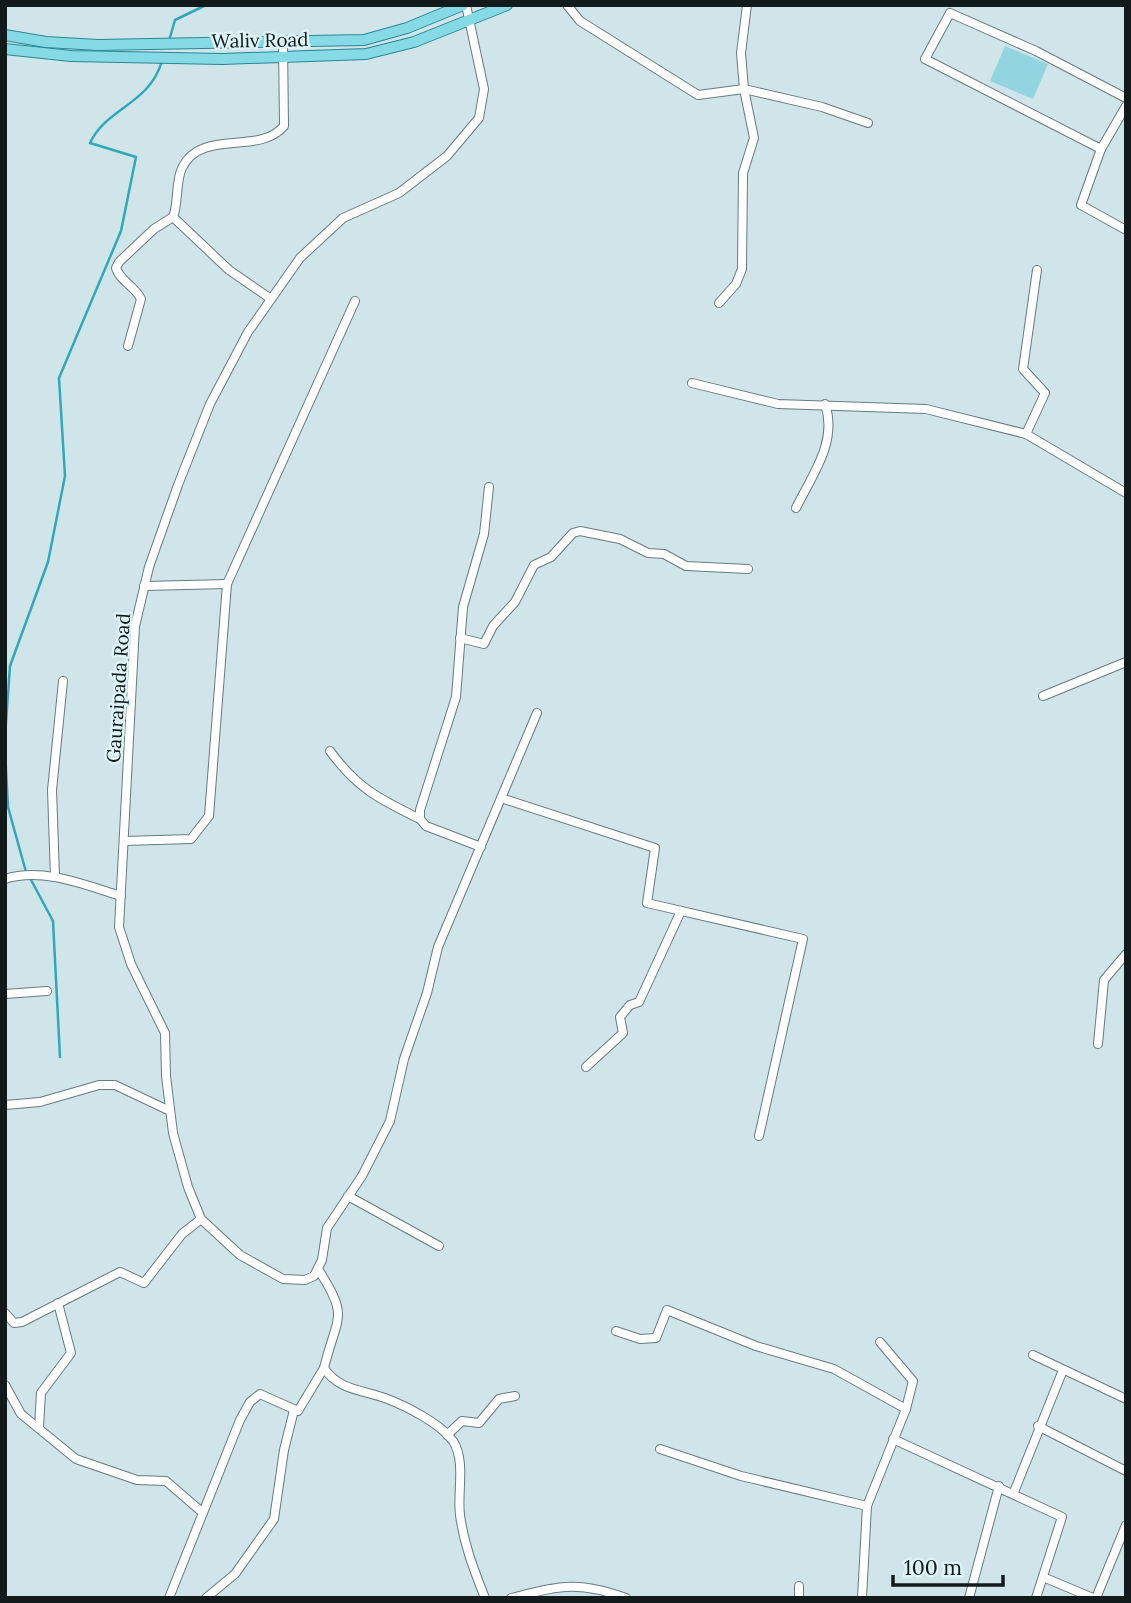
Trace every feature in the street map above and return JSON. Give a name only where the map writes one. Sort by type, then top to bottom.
[{"type":"main road","name":"Waliv Road","points":[[5,35],[47,42],[98,45],[283,43],[381,37],[464,5]]},
{"type":"main road","name":"Waliv Road","points":[[5,49],[71,56],[163,58],[284,57],[386,51],[507,5]]},
{"type":"street","name":"Gauraipada Road","points":[[318,1269],[314,1276],[305,1280],[283,1279],[240,1255],[201,1219],[188,1187],[170,1111],[165,1033],[127,952],[119,927],[135,626],[144,586],[170,509],[210,404],[247,332],[300,258],[344,218],[399,193],[447,156],[479,118],[484,89],[471,18],[464,5]]},
{"type":"street","points":[[567,5],[580,21],[688,90],[709,96],[744,89],[822,107],[868,123]]},
{"type":"street","points":[[719,303],[736,284],[742,269],[743,173],[754,138],[744,89],[741,52],[747,5]]},
{"type":"street","points":[[1101,149],[925,59],[950,13],[1037,51],[1126,98]]},
{"type":"street","points":[[128,346],[141,299],[138,291],[118,275],[116,268],[154,229],[173,217],[180,170],[190,155],[201,148],[274,136],[284,126],[283,43]]},
{"type":"street","points":[[1126,106],[1101,149],[1081,205],[1126,230]]},
{"type":"street","points":[[173,217],[229,270],[271,299]]},
{"type":"street","points":[[1026,434],[1045,393],[1023,369],[1037,270]]},
{"type":"street","points":[[124,841],[191,839],[209,816],[227,584],[355,300]]},
{"type":"street","points":[[692,383],[778,404],[926,409],[1026,434],[1126,493]]},
{"type":"street","points":[[796,508],[826,449],[830,429],[825,404]]},
{"type":"street","points":[[420,819],[420,810],[456,697],[463,607],[484,534],[489,487]]},
{"type":"street","points":[[460,638],[484,644],[493,626],[515,602],[534,565],[551,556],[573,533],[580,531],[620,539],[648,553],[664,554],[686,566],[748,569]]},
{"type":"street","points":[[144,586],[227,584]]},
{"type":"street","points":[[1043,696],[1126,662]]},
{"type":"street","points":[[55,877],[52,790],[62,681]]},
{"type":"street","points":[[169,1598],[240,1420],[250,1402],[260,1394],[298,1411],[324,1368],[339,1321],[338,1300],[318,1269],[327,1228],[390,1121],[404,1059],[427,993],[438,947],[537,713]]},
{"type":"street","points":[[330,751],[350,778],[381,800],[420,819],[426,826],[481,847]]},
{"type":"street","points":[[501,798],[655,848],[647,903],[803,939],[759,1136]]},
{"type":"street","points":[[9,878],[55,877],[121,896]]},
{"type":"street","points":[[586,1067],[623,1032],[620,1017],[630,1005],[639,1002],[681,911]]},
{"type":"street","points":[[1098,1044],[1104,980],[1126,954]]},
{"type":"street","points":[[5,994],[47,991]]},
{"type":"street","points":[[5,1105],[40,1102],[99,1085],[116,1085],[170,1111]]},
{"type":"street","points":[[348,1196],[439,1246]]},
{"type":"street","points":[[5,1314],[14,1323],[22,1322],[120,1272],[144,1283],[182,1234],[201,1219]]},
{"type":"street","points":[[39,1427],[41,1393],[71,1353],[58,1303]]},
{"type":"street","points":[[616,1331],[639,1339],[656,1338],[667,1310],[756,1346],[834,1369],[906,1409]]},
{"type":"street","points":[[862,1598],[867,1506],[906,1409],[913,1381],[880,1342]]},
{"type":"street","points":[[1033,1355],[1126,1399]]},
{"type":"street","points":[[324,1368],[337,1382],[385,1398],[447,1435],[457,1449],[460,1514],[470,1562],[485,1598]]},
{"type":"street","points":[[1014,1492],[1038,1426],[1063,1370]]},
{"type":"street","points":[[5,1385],[21,1414],[86,1464],[137,1480],[166,1480],[203,1513]]},
{"type":"street","points":[[447,1435],[462,1421],[479,1423],[499,1399],[515,1396]]},
{"type":"street","points":[[206,1598],[236,1574],[274,1519],[284,1450],[294,1410]]},
{"type":"street","points":[[1038,1426],[1121,1469]]},
{"type":"street","points":[[893,1439],[1014,1492],[1062,1517],[1036,1598]]},
{"type":"street","points":[[660,1450],[741,1476],[867,1506]]},
{"type":"street","points":[[969,1598],[999,1486]]},
{"type":"street","points":[[1043,1577],[1095,1598],[1126,1525]]},
{"type":"street","points":[[512,1598],[566,1584],[588,1586],[626,1598]]},
{"type":"street","points":[[799,1586],[799,1598]]},
{"type":"shaded area","points":[[1005,46],[1048,64],[1033,99],[990,81]]},
{"type":"waterway","points":[[169,41],[175,20],[206,5]]},
{"type":"waterway","points":[[5,737],[10,666],[48,562],[65,476],[59,378],[121,231],[136,157],[90,143],[107,121],[148,87],[162,61]]},
{"type":"waterway","points":[[5,751],[8,807],[26,872]]},
{"type":"waterway","points":[[30,878],[53,921],[60,1057]]}]
